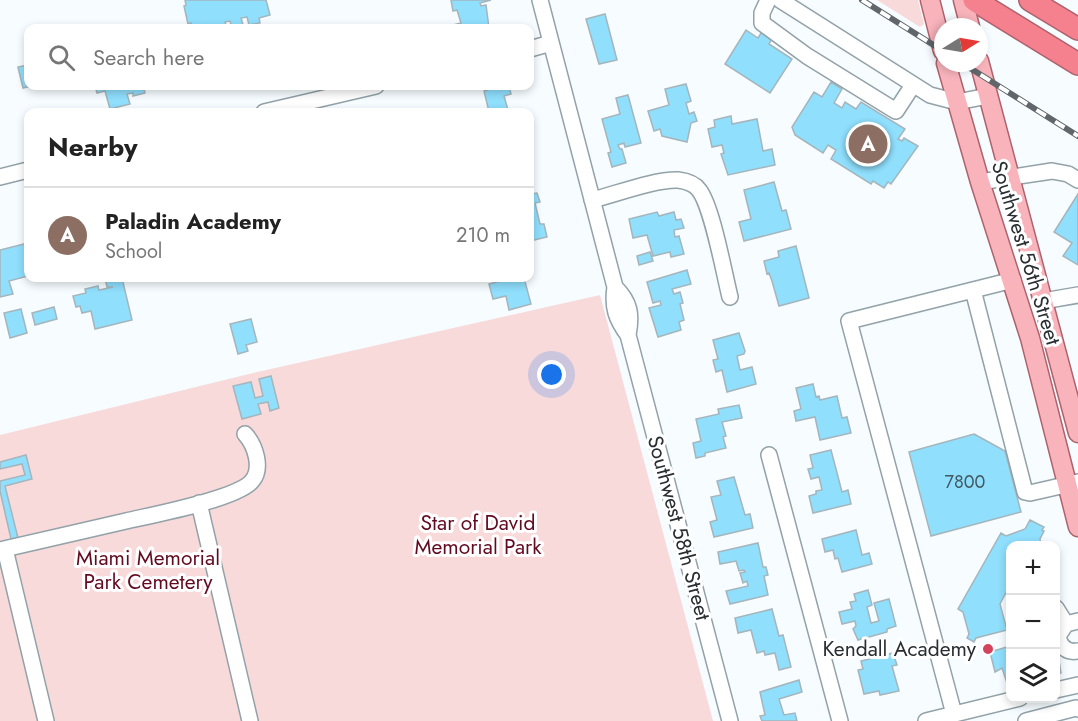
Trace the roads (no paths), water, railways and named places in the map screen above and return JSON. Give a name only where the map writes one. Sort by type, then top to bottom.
[{"type":"highway","points":[[974,0],[1078,64]]},
{"type":"highway","points":[[1030,0],[1078,29]]},
{"type":"main road","points":[[930,0],[935,18]]},
{"type":"main road","points":[[963,0],[968,18]]},
{"type":"main road","name":"Southwest 56th Street","points":[[949,72],[980,182],[1013,280],[1073,482],[1078,527]]},
{"type":"main road","name":"Southwest 56th Street","points":[[982,72],[1078,433]]},
{"type":"street","name":"Southwest 58th Street","points":[[540,0],[615,287],[625,298],[630,311],[628,335],[730,721]]},
{"type":"street","points":[[768,0],[762,13],[762,22],[807,56],[896,111],[913,85]]},
{"type":"street","points":[[780,0],[935,97],[957,102],[988,96]]},
{"type":"street","points":[[534,47],[551,43]]},
{"type":"street","points":[[281,108],[359,90]]},
{"type":"street","points":[[0,177],[24,171]]},
{"type":"street","points":[[980,182],[1052,171],[1068,174],[1078,180]]},
{"type":"street","points":[[592,200],[665,181],[677,180],[692,184],[701,192],[707,207],[730,297]]},
{"type":"street","points":[[954,714],[849,321],[1013,280]]},
{"type":"street","points":[[973,290],[1025,492],[1030,493],[1073,482]]},
{"type":"street","points":[[1043,301],[1078,295]]},
{"type":"street","points":[[46,721],[2,550],[226,495],[252,481],[258,469],[250,439],[245,434]]},
{"type":"street","points":[[769,455],[840,721]]},
{"type":"street","points":[[199,503],[250,721]]},
{"type":"street","points":[[1060,612],[1072,623],[1062,627],[1058,636],[1061,645],[1069,651],[1078,651]]},
{"type":"street","points":[[1060,689],[1078,685]]},
{"type":"street","points":[[926,721],[1006,702]]},
{"type":"street","points":[[1020,703],[1025,721],[1078,709]]},
{"type":"railway","points":[[862,0],[934,45]]},
{"type":"railway","points":[[976,72],[1078,136]]},
{"type":"place","name":"Paladin Academy","points":[[868,144]]},
{"type":"place","name":"Kendall Academy","points":[[988,649]]},
{"type":"park label","name":"Star of David Memorial Park","points":[[478,535]]},
{"type":"park label","name":"Miami Memorial Park Cemetery","points":[[148,570]]}]
